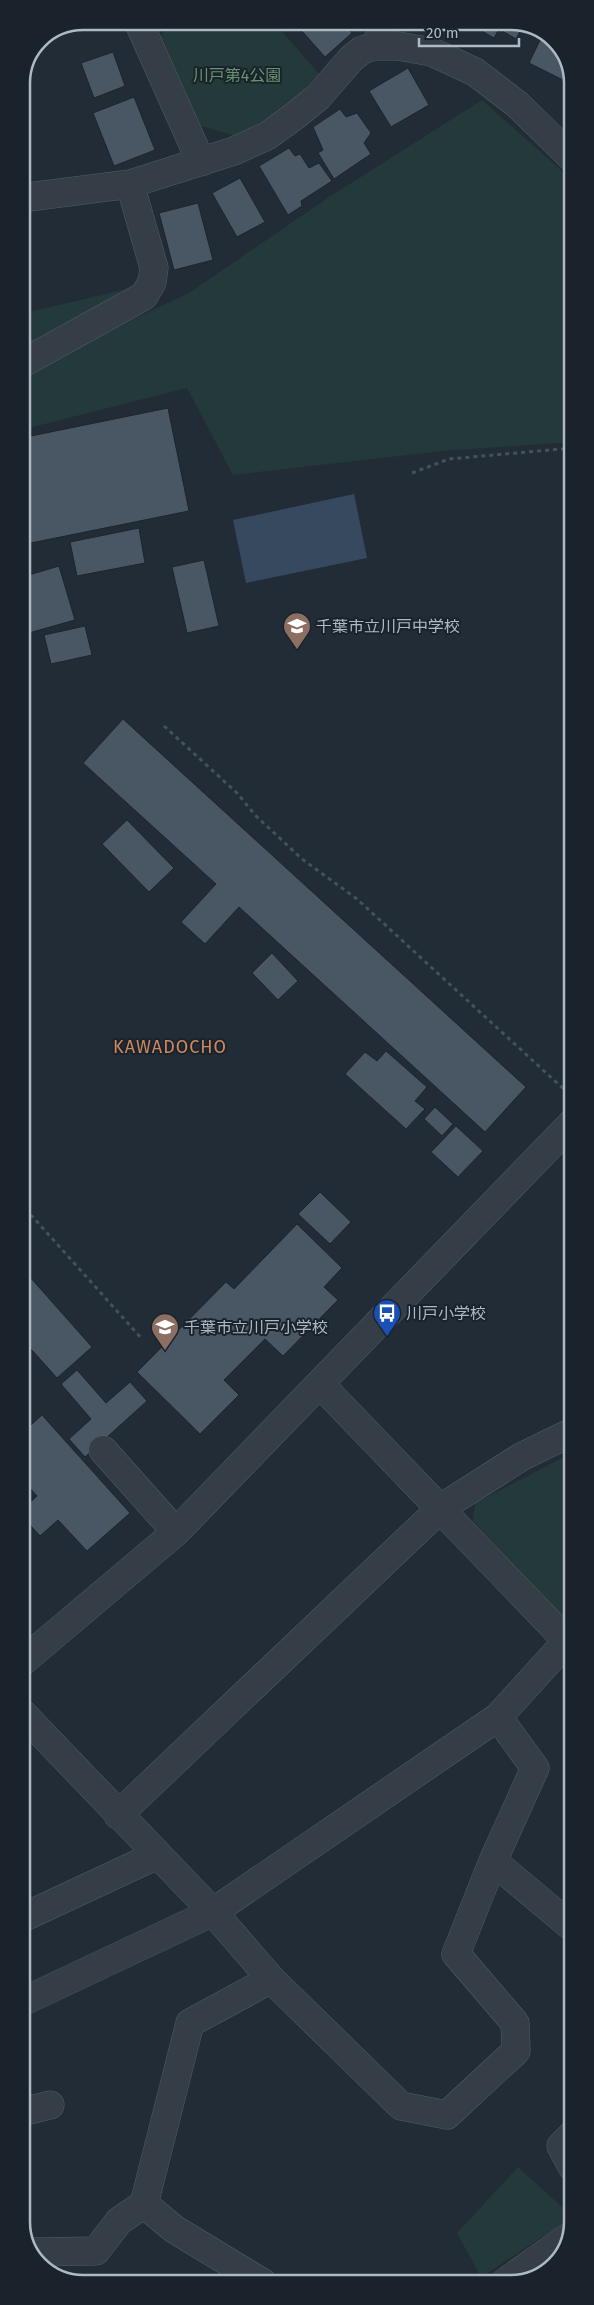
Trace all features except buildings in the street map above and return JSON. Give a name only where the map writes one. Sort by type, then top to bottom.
[{"type":"street","points":[[142,30],[201,162]]},
{"type":"street","points":[[375,46],[382,30]]},
{"type":"street","points":[[30,197],[130,184],[234,151],[267,136],[318,97],[351,59],[362,50],[375,46],[398,46],[432,52],[474,72],[518,105],[564,150]]},
{"type":"street","points":[[30,359],[144,296],[152,282],[154,268],[130,184]]},
{"type":"street","points":[[30,1655],[176,1532],[564,1131]]},
{"type":"street","points":[[320,1384],[564,1635]]},
{"type":"street","points":[[118,1815],[441,1508],[521,1457],[564,1436]]},
{"type":"street","points":[[103,1450],[176,1532]]},
{"type":"street","points":[[30,1998],[213,1912],[498,1717],[564,1645]]},
{"type":"street","points":[[30,1722],[213,1912],[271,1979],[401,2106],[447,2115],[516,2051],[515,2023],[456,1954],[492,1861],[535,1768],[498,1717]]},
{"type":"street","points":[[30,1914],[158,1855]]},
{"type":"street","points":[[492,1861],[564,1921]]},
{"type":"street","points":[[40,2252],[96,2251],[119,2221],[144,2204],[190,2023],[271,1979]]},
{"type":"street","points":[[30,2110],[50,2105]]},
{"type":"street","points":[[564,2142],[560,2146],[564,2153]]},
{"type":"street","points":[[144,2204],[174,2229],[250,2275]]},
{"type":"street","points":[[516,2275],[559,2244]]},
{"type":"path","points":[[412,473],[449,459],[564,449]]},
{"type":"path","points":[[164,726],[237,793],[256,815],[302,859],[357,899],[564,1089]]},
{"type":"path","points":[[30,1216],[142,1339]]},
{"type":"green space","name":"川戸第4公園","points":[[163,30],[281,30],[319,74],[295,99],[239,137],[201,126],[161,37]]},
{"type":"green space","points":[[482,100],[564,173],[564,443],[443,451],[233,475],[187,388],[30,428],[30,376],[91,339],[189,293],[326,199]]},
{"type":"green space","points":[[126,289],[30,347],[30,312]]},
{"type":"green space","points":[[564,1457],[564,1617],[473,1521],[475,1503]]},
{"type":"green space","points":[[518,2167],[564,2209],[564,2223],[484,2275],[480,2275],[457,2233]]},
{"type":"water","points":[[354,494],[367,558],[246,583],[233,520]]},
{"type":"place","name":"千葉市立川戸中学校","points":[[297,650]]},
{"type":"place","name":"川戸小学校","points":[[387,1337]]},
{"type":"place","name":"千葉市立川戸小学校","points":[[165,1351]]},
{"type":"district","name":"KAWADOCHO","points":[[170,1047]]}]
